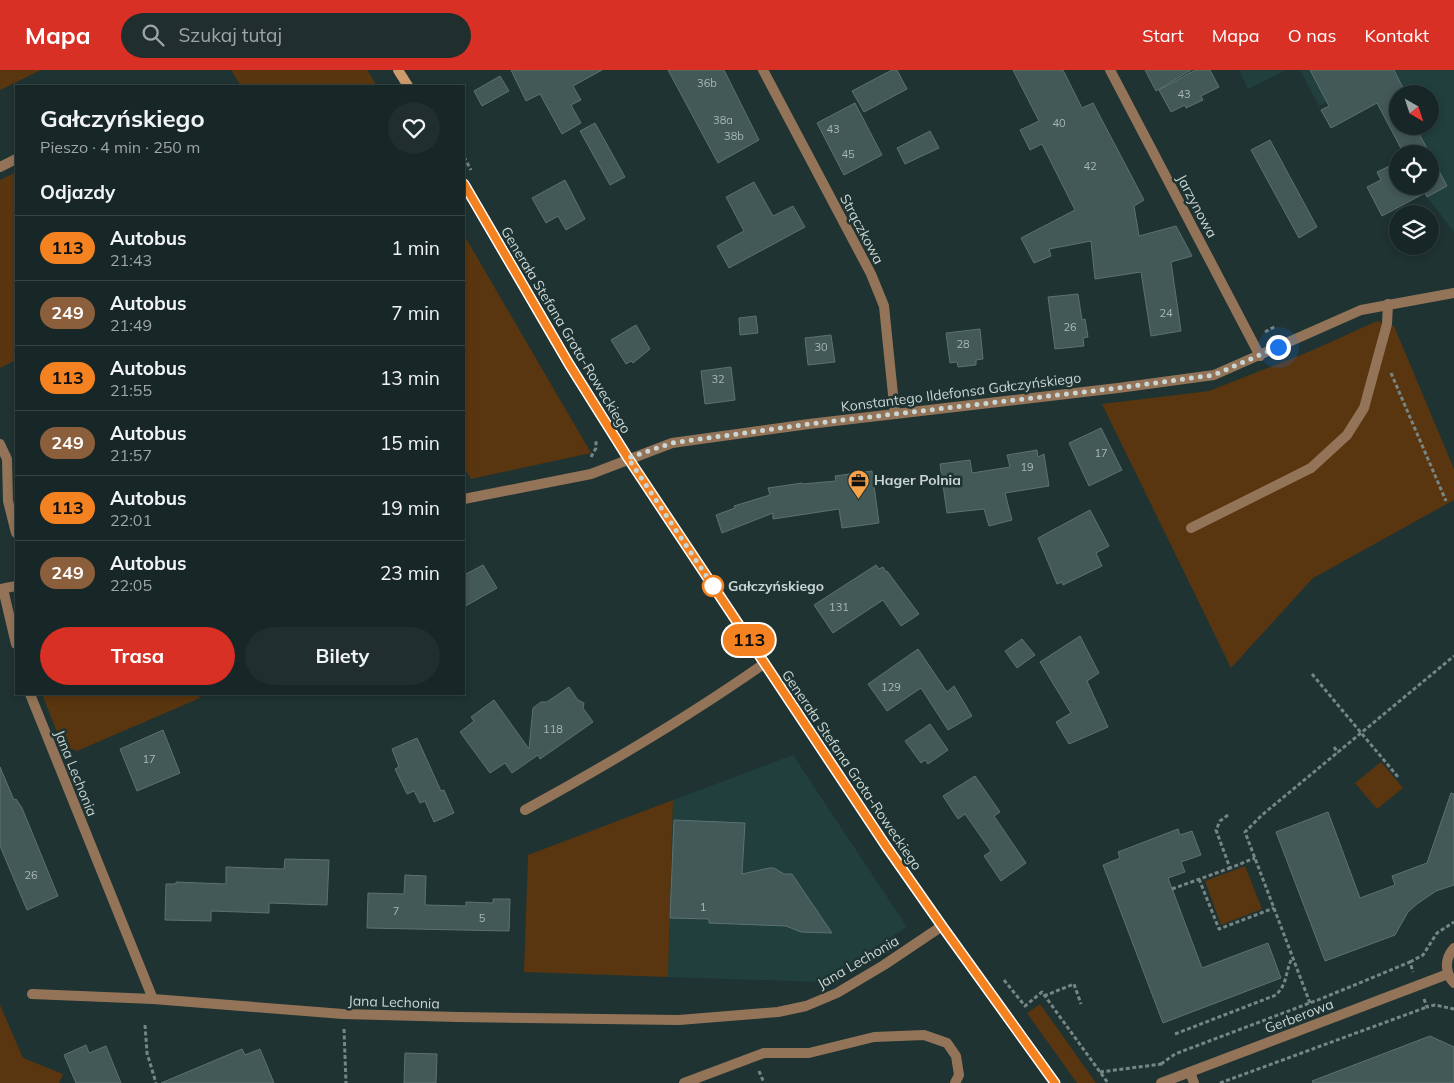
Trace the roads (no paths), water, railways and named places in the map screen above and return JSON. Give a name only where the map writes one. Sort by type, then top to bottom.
[{"type":"street","points":[[398,70],[407,85]]},
{"type":"street","name":"Strączkowa","points":[[763,70],[871,274],[884,306],[895,414]]},
{"type":"street","name":"Jarzynowa","points":[[1110,70],[1260,356]]},
{"type":"street","points":[[0,167],[15,160]]},
{"type":"street","name":"Generała Stefana Grota-Roweckiego","points":[[465,186],[569,364],[628,458],[886,846],[1055,1083]]},
{"type":"street","name":"Konstantego Ildefonsa Gałczyńskiego","points":[[465,500],[591,474],[628,458],[672,443],[809,424],[1214,375],[1361,310],[1454,293]]},
{"type":"street","points":[[1191,528],[1311,468],[1347,435],[1364,408],[1386,324],[1388,304]]},
{"type":"street","points":[[0,444],[7,459],[8,501],[15,529]]},
{"type":"street","points":[[15,586],[1,589],[15,640]]},
{"type":"street","points":[[525,810],[584,778],[672,724],[765,663]]},
{"type":"street","name":"Jana Lechonia","points":[[30,695],[153,999],[343,1014],[458,1018],[679,1020],[778,1012],[806,1006],[837,994],[942,926]]},
{"type":"street","points":[[1454,948],[1447,961],[1448,974],[1454,983]]},
{"type":"street","name":"Gerberowa","points":[[1161,1083],[1448,974]]},
{"type":"street","points":[[32,994],[153,999]]},
{"type":"street","points":[[684,1083],[764,1053],[809,1053],[874,1037],[924,1035],[947,1043],[956,1056],[959,1075],[955,1083]]},
{"type":"street","points":[[1190,1072],[1194,1083]]},
{"type":"place","name":"Hager Polnia","points":[[858,499]]},
{"type":"place","name":"Gałczyńskiego","points":[[713,586]]}]
